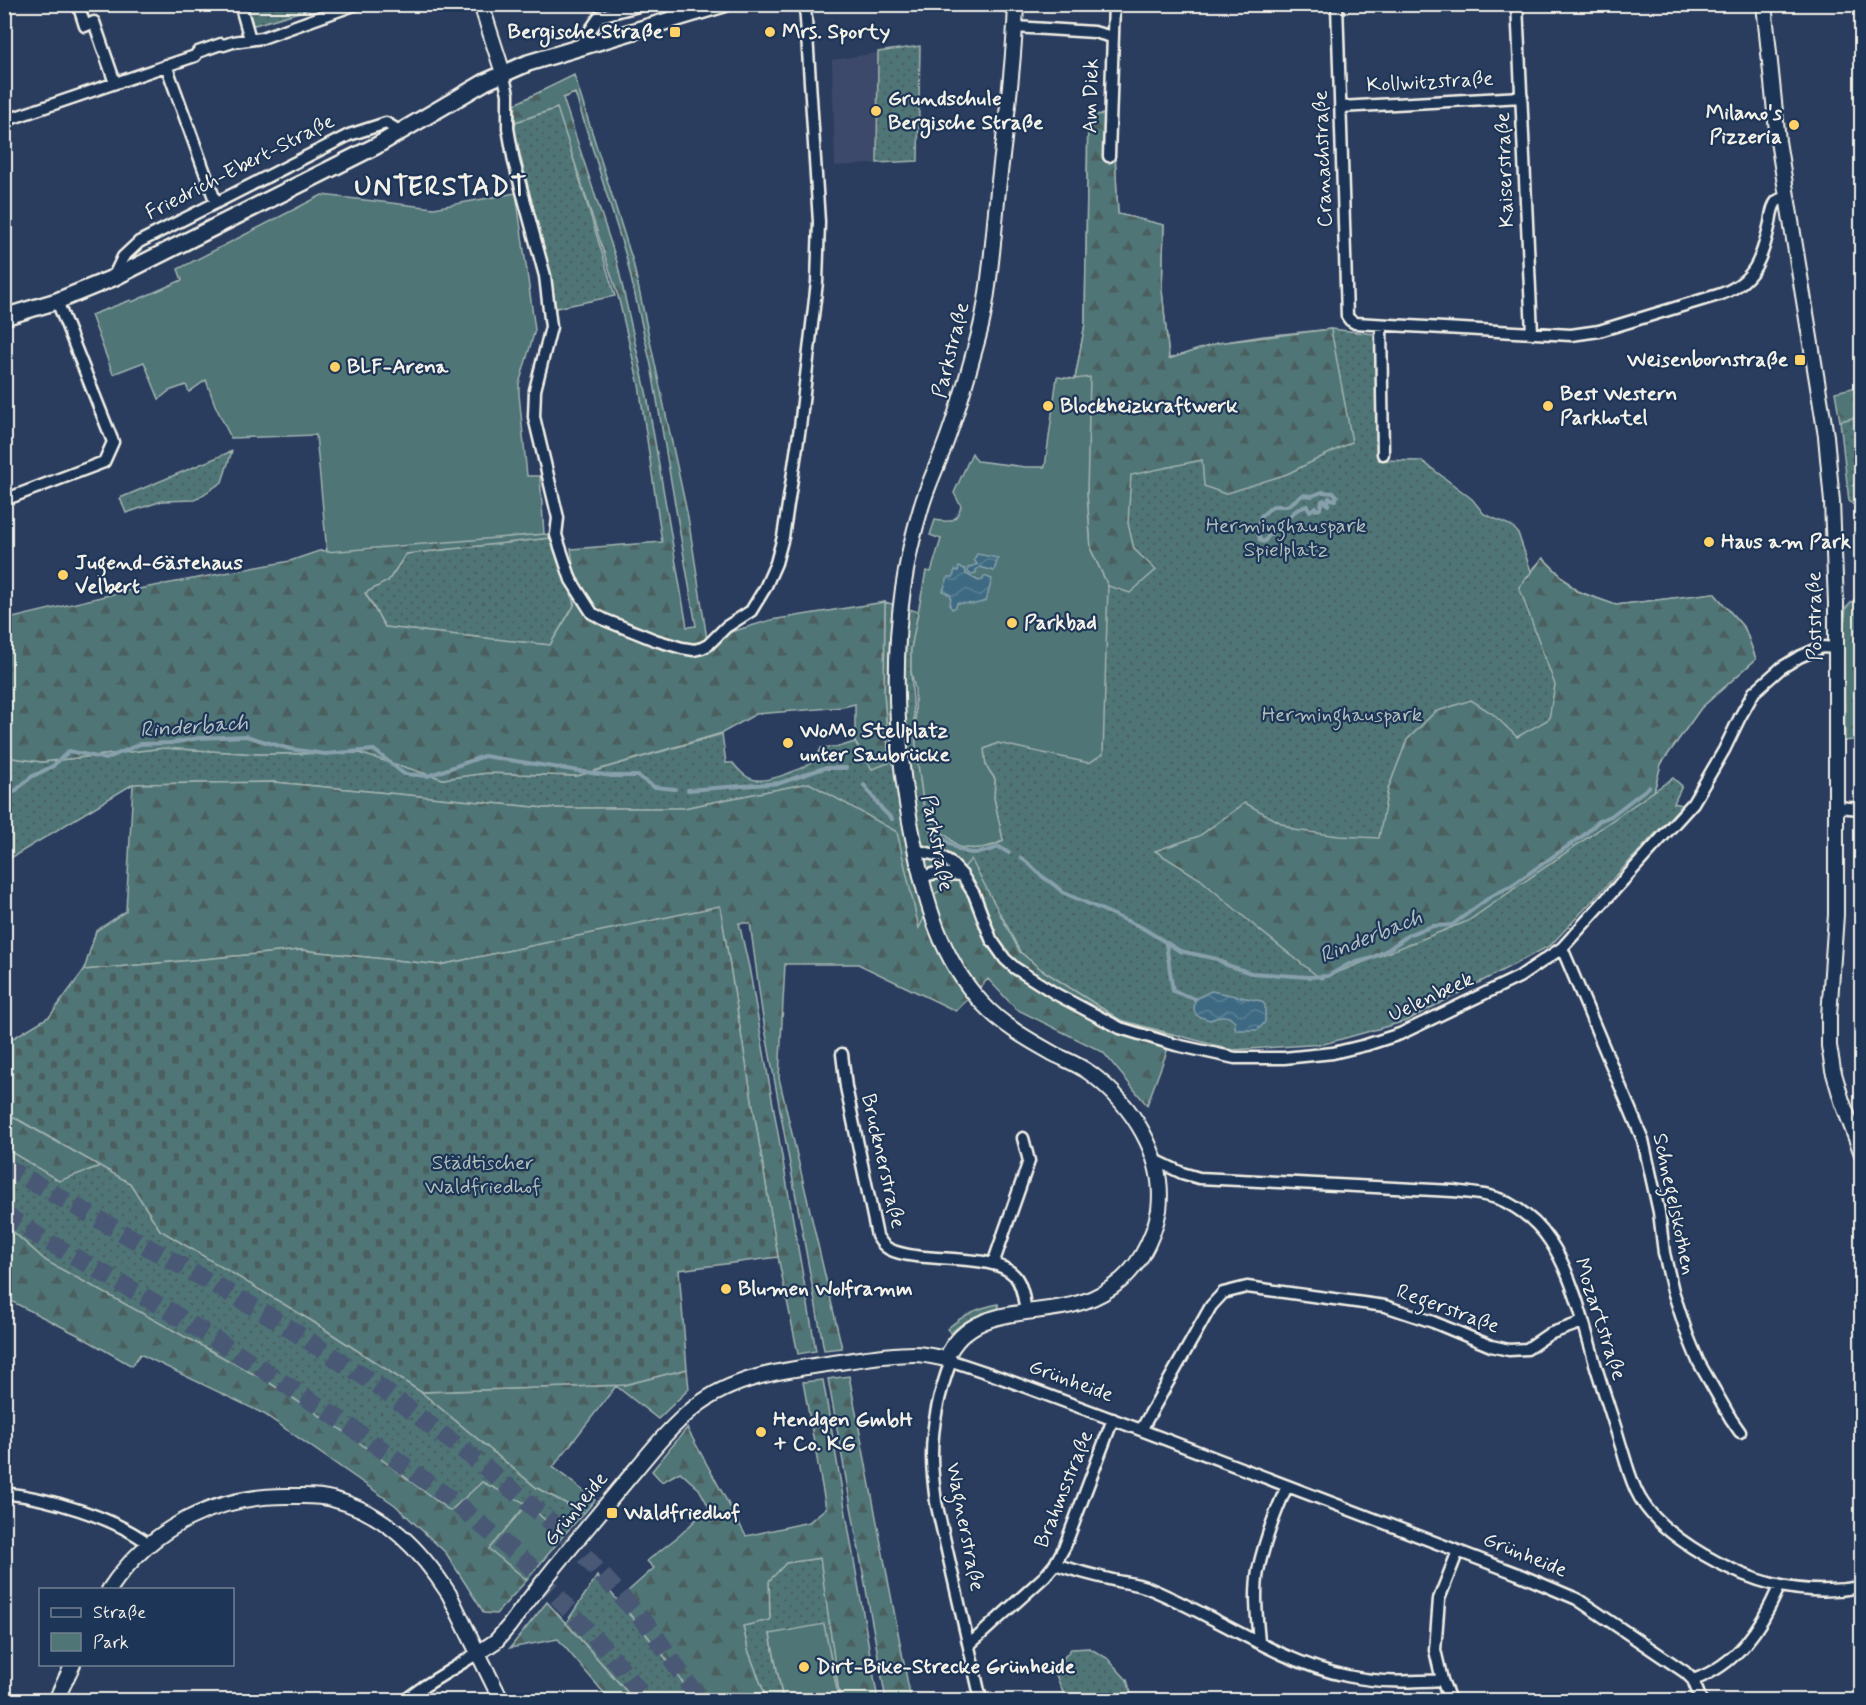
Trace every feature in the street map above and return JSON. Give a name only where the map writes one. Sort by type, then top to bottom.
[{"type":"main road","name":"Friedrich-Ebert-Straße","points":[[4,317],[57,301],[114,278],[376,146],[503,73],[528,63],[724,4]]},
{"type":"street","points":[[78,4],[85,26],[94,22],[116,83]]},
{"type":"street","points":[[240,4],[250,39]]},
{"type":"street","points":[[4,121],[195,56],[198,52],[221,44],[262,38],[357,4]]},
{"type":"street","points":[[481,4],[508,94],[507,128],[545,276],[551,327],[535,390],[534,417],[558,518],[556,535],[571,580],[592,613],[626,629],[694,650],[708,645],[726,627],[750,611],[765,588],[776,563],[783,537],[817,282],[819,222],[805,4]]},
{"type":"street","points":[[578,48],[600,16],[646,4]]},
{"type":"street","name":"Am Diek","points":[[1109,156],[1114,4]]},
{"type":"street","name":"Cranachstraße","points":[[1337,4],[1348,312],[1350,320],[1355,323],[1381,325]]},
{"type":"street","name":"Kaiserstraße","points":[[1517,4],[1532,333]]},
{"type":"street","name":"Poststraße","points":[[1764,4],[1778,141],[1826,436],[1834,525],[1836,915],[1829,1046],[1842,1101],[1862,1154]]},
{"type":"street","name":"Parkstraße","points":[[949,1360],[952,1346],[971,1328],[997,1316],[1071,1305],[1093,1299],[1111,1289],[1128,1275],[1138,1262],[1155,1228],[1160,1194],[1155,1160],[1145,1137],[1132,1115],[1111,1091],[1088,1071],[1046,1050],[1006,1025],[982,1004],[956,971],[927,903],[902,774],[897,709],[902,590],[921,506],[954,421],[983,319],[1015,27],[1012,7]]},
{"type":"street","name":"Am Diek","points":[[1015,27],[1094,32],[1112,38]]},
{"type":"street","points":[[166,65],[216,203]]},
{"type":"street","name":"Kollwitzstraße","points":[[1340,106],[1522,97]]},
{"type":"street","name":"Friedrich-Ebert-Straße","points":[[114,278],[123,257],[140,242],[349,135],[386,123],[401,132]]},
{"type":"street","points":[[1383,454],[1381,325],[1570,335],[1599,331],[1728,292],[1749,277],[1757,266],[1773,209],[1776,202],[1786,196]]},
{"type":"street","points":[[4,500],[104,462],[113,442],[57,301]]},
{"type":"street","name":"Uelenbeek","points":[[915,850],[950,861],[962,876],[980,907],[991,939],[1005,959],[1015,968],[1056,994],[1120,1028],[1176,1045],[1235,1058],[1284,1058],[1333,1053],[1400,1034],[1519,977],[1562,948],[1693,803],[1754,692],[1781,668],[1798,657],[1822,647],[1836,648]]},
{"type":"street","points":[[1836,807],[1862,809]]},
{"type":"street","points":[[921,877],[936,873],[962,876]]},
{"type":"street","name":"Schnegelskothen","points":[[1562,948],[1643,1140],[1659,1212],[1664,1252],[1673,1291],[1687,1334],[1698,1361],[1740,1432]]},
{"type":"street","name":"Brucknerstraße","points":[[842,1054],[846,1087],[877,1236],[883,1245],[897,1252],[922,1257],[993,1264],[1008,1270],[1021,1287],[1026,1312]]},
{"type":"street","points":[[993,1264],[1029,1161],[1023,1138]]},
{"type":"street","name":"Mozartstraße","points":[[1155,1160],[1182,1173],[1199,1178],[1453,1191],[1493,1197],[1506,1202],[1530,1218],[1550,1241],[1558,1256],[1583,1322],[1629,1473],[1640,1498],[1656,1518],[1676,1536],[1717,1562],[1746,1576],[1779,1587],[1819,1590],[1862,1587]]},
{"type":"street","name":"Regerstraße","points":[[1141,1430],[1211,1306],[1223,1293],[1247,1287],[1385,1306],[1433,1322],[1491,1346],[1509,1350],[1527,1349],[1549,1334],[1583,1322]]},
{"type":"street","name":"Grünheide","points":[[478,1653],[496,1641],[664,1436],[695,1407],[736,1384],[765,1374],[880,1355],[916,1354],[949,1360],[1113,1419],[1577,1599],[1669,1659],[1693,1680],[1701,1701]]},
{"type":"street","name":"Wagnerstraße","points":[[949,1360],[933,1438],[932,1470],[936,1502],[981,1701]]},
{"type":"street","name":"Brahmsstraße","points":[[969,1645],[1055,1564],[1071,1530],[1113,1419]]},
{"type":"street","points":[[1259,1642],[1256,1600],[1258,1573],[1267,1537],[1287,1486]]},
{"type":"street","points":[[4,1493],[59,1503],[130,1531],[149,1544]]},
{"type":"street","points":[[111,1588],[125,1568],[149,1544],[184,1520],[205,1511],[247,1498],[269,1496],[331,1498],[347,1503],[390,1526],[415,1547],[449,1594],[501,1701]]},
{"type":"street","points":[[1450,1701],[1442,1680],[1436,1650],[1439,1599],[1458,1551]]},
{"type":"street","points":[[1055,1564],[1146,1587],[1287,1656],[1345,1676],[1408,1682],[1442,1680]]},
{"type":"street","points":[[1693,1680],[1709,1675],[1732,1658],[1752,1638],[1767,1614],[1779,1587]]},
{"type":"street","points":[[405,1701],[423,1687],[478,1653]]},
{"type":"street","points":[[56,1701],[73,1666]]},
{"type":"shaded area","name":"Grundschule Bergische Straße","points":[[920,46],[918,161],[835,166],[832,60]]},
{"type":"green space","points":[[327,4],[251,26],[243,5]]},
{"type":"green space","points":[[920,46],[918,161],[877,163],[878,52]]},
{"type":"green space","points":[[574,75],[633,262],[688,517],[707,639],[771,620],[885,602],[884,693],[889,763],[872,769],[855,742],[855,704],[756,714],[722,733],[577,776],[487,773],[443,779],[359,753],[260,754],[164,748],[42,762],[5,757],[4,620],[122,592],[290,561],[319,551],[544,534],[559,537],[406,554],[388,581],[365,593],[385,627],[550,645],[574,606],[576,587],[571,549],[662,542],[639,385],[618,296],[557,108],[515,122],[515,104]],"holes":[[[575,93],[626,256],[651,365],[696,626],[687,627],[647,396],[617,262],[563,98]]]},
{"type":"green space","points":[[558,108],[615,296],[556,308],[514,130],[516,122]]},
{"type":"green space","name":"Herminghauspark","points":[[1113,114],[1118,214],[1164,225],[1162,290],[1169,359],[1218,343],[1264,336],[1331,329],[1375,334],[1379,460],[1422,461],[1472,499],[1484,514],[1512,526],[1518,533],[1531,571],[1543,558],[1577,591],[1616,605],[1714,593],[1745,629],[1756,659],[1701,708],[1661,764],[1654,791],[1673,778],[1682,786],[1674,803],[1682,805],[1551,945],[1406,1021],[1324,1044],[1233,1050],[1120,1020],[1042,970],[1020,952],[1001,914],[948,887],[936,893],[919,929],[809,783],[684,808],[544,808],[274,782],[133,784],[9,859],[5,866],[5,757],[42,762],[164,748],[260,754],[360,753],[443,779],[487,773],[577,776],[722,734],[726,763],[733,763],[743,774],[753,779],[769,779],[786,774],[814,760],[821,748],[855,742],[872,768],[889,762],[884,693],[885,602],[919,612],[911,649],[911,671],[916,749],[927,818],[959,847],[982,848],[1003,841],[994,798],[995,779],[986,766],[984,749],[998,743],[1027,748],[1091,550],[1075,379],[1085,324],[1088,115]]},
{"type":"green space","points":[[1113,114],[1118,214],[1164,225],[1162,290],[1169,359],[1218,343],[1331,329],[1352,442],[1287,474],[1225,494],[1204,486],[1202,460],[1131,475],[1128,523],[1134,549],[1156,570],[1130,593],[1108,586],[1091,550],[1075,379],[1085,324],[1088,115]]},
{"type":"green space","name":"BLF-Arena","points":[[516,193],[535,330],[519,384],[519,394],[527,476],[540,476],[544,534],[327,552],[316,435],[231,438],[206,380],[189,392],[186,385],[169,391],[159,399],[144,362],[113,374],[91,315],[131,300],[132,302],[182,280],[178,269],[322,195],[434,208]]},
{"type":"green space","name":"Parkbad","points":[[1057,377],[1075,379],[1090,377],[1087,494],[1091,550],[1108,586],[1103,754],[1089,763],[998,743],[984,749],[986,766],[995,779],[994,798],[1003,840],[982,848],[959,847],[927,818],[916,749],[915,690],[911,671],[911,649],[926,571],[931,572],[941,539],[930,535],[935,520],[949,521],[957,515],[961,506],[954,493],[972,453],[977,461],[1045,467]]},
{"type":"green space","points":[[1861,386],[1861,416],[1840,421],[1835,392]]},
{"type":"green space","points":[[1861,416],[1862,594],[1859,594],[1857,508],[1849,501],[1840,421]]},
{"type":"green space","points":[[232,451],[222,482],[195,500],[162,501],[126,513],[120,498]]},
{"type":"green space","points":[[559,537],[574,606],[550,645],[385,627],[365,592],[388,581],[406,554]]},
{"type":"green space","points":[[1543,558],[1576,591],[1616,605],[1714,593],[1745,629],[1756,659],[1701,708],[1661,764],[1654,791],[1468,921],[1321,979],[1200,879],[1155,851],[1199,836],[1245,803],[1294,830],[1379,838],[1388,789],[1407,740],[1435,712],[1471,700],[1493,714],[1517,737],[1549,719],[1555,685],[1519,587]]},
{"type":"green space","points":[[1861,594],[1861,617],[1854,698],[1861,697],[1861,739],[1845,741],[1844,628],[1846,608]]},
{"type":"green space","points":[[274,782],[544,808],[684,808],[809,783],[897,832],[919,928],[936,893],[948,887],[971,859],[1020,952],[1042,970],[1120,1020],[1173,1035],[1147,1105],[1103,1052],[1016,1009],[988,979],[956,1011],[858,964],[785,964],[779,1078],[842,1348],[824,1350],[762,1012],[750,923],[739,923],[749,967],[816,1351],[798,1354],[778,1257],[720,907],[440,965],[301,950],[84,970],[96,931],[126,911],[133,784]]},
{"type":"green space","name":"Städtischer Waldfriedhof","points":[[720,906],[778,1257],[679,1270],[687,1369],[624,1385],[421,1392],[312,1321],[160,1230],[130,1183],[5,1112],[5,1043],[50,1016],[84,970],[301,950],[440,965]]},
{"type":"green space","points":[[4,1112],[100,1166],[59,1181],[5,1148]]},
{"type":"green space","points":[[4,1148],[59,1180],[100,1166],[130,1183],[160,1230],[312,1321],[421,1392],[537,1488],[584,1513],[563,1536],[527,1504],[450,1511],[345,1432],[268,1382],[46,1261],[5,1224]]},
{"type":"green space","points":[[4,1224],[46,1261],[268,1382],[345,1432],[450,1511],[482,1482],[527,1504],[490,1549],[527,1580],[496,1614],[484,1613],[446,1553],[395,1505],[264,1414],[140,1354],[132,1366],[80,1336],[5,1298]]},
{"type":"green space","points":[[998,1304],[999,1309],[973,1318],[951,1333],[947,1329],[971,1313]]},
{"type":"green space","points":[[687,1369],[689,1389],[658,1419],[616,1386],[553,1467],[595,1500],[584,1513],[537,1488],[421,1392],[624,1385]]},
{"type":"green space","points":[[849,1376],[911,1700],[886,1700],[828,1379]]},
{"type":"green space","points":[[823,1380],[878,1700],[840,1700],[820,1558],[786,1563],[769,1581],[770,1620],[743,1626],[748,1650],[767,1700],[695,1700],[665,1657],[618,1600],[654,1568],[647,1561],[680,1535],[709,1507],[699,1489],[680,1472],[662,1482],[652,1471],[687,1428],[746,1536],[809,1522],[826,1508],[803,1382]]},
{"type":"green space","points":[[527,1504],[563,1536],[527,1580],[489,1549]]},
{"type":"green space","points":[[821,1558],[840,1700],[770,1634],[783,1700],[767,1700],[748,1650],[743,1626],[770,1620],[769,1580],[785,1563]]},
{"type":"green space","points":[[597,1576],[665,1657],[695,1700],[634,1700],[566,1623]]},
{"type":"green space","points":[[547,1602],[634,1700],[610,1700],[558,1639],[510,1648]]},
{"type":"green space","name":"Dirt-Bike-Strecke Grünheide","points":[[824,1624],[839,1700],[783,1700],[770,1634]]},
{"type":"green space","points":[[1089,1648],[1107,1658],[1127,1680],[1133,1700],[1066,1700],[1054,1670],[1071,1649]]},
{"type":"water","points":[[977,554],[998,558],[994,571],[980,567],[976,573],[968,572],[968,568],[977,564],[974,560]]},
{"type":"water","points":[[959,567],[965,569],[966,574],[979,581],[983,580],[984,576],[992,579],[986,601],[975,604],[957,603],[952,609],[951,596],[943,591],[948,577],[953,577],[955,570],[958,571]]},
{"type":"water","points":[[1211,991],[1261,1001],[1265,1005],[1265,1022],[1258,1030],[1235,1030],[1235,1021],[1226,1016],[1210,1020],[1197,1016],[1194,1010],[1195,999]]},
{"type":"waterway","points":[[1263,542],[1257,530],[1261,516],[1273,506],[1287,506],[1303,495],[1312,496],[1322,492],[1334,493],[1337,496],[1335,500],[1329,498],[1328,505],[1324,500],[1322,501],[1320,509],[1316,510],[1315,507],[1310,511],[1307,506],[1296,511],[1265,541]]},
{"type":"waterway","name":"Rinderbach","points":[[4,801],[31,777],[53,766],[69,751],[106,759],[140,744],[246,736],[290,749],[325,754],[374,750],[404,774],[428,776],[484,756],[611,776],[638,776],[654,787],[675,789]]},
{"type":"waterway","name":"Rinderbach","points":[[688,790],[780,783],[824,768],[846,768]]},
{"type":"waterway","name":"Rinderbach","points":[[864,785],[892,819]]},
{"type":"waterway","name":"Rinderbach","points":[[1021,858],[1062,892],[1141,927],[1180,951],[1217,959],[1251,973],[1328,976],[1349,964],[1369,959],[1389,949],[1410,934],[1433,926],[1452,925],[1584,835],[1599,821],[1611,816],[1649,787]]},
{"type":"waterway","name":"Rinderbach","points":[[930,828],[952,845],[969,853],[985,852],[999,847],[1009,853]]},
{"type":"waterway","points":[[1166,944],[1173,991],[1195,999]]},
{"type":"tunnel","points":[[4,1166],[270,1316],[377,1385],[480,1463],[562,1531],[650,1628],[699,1700]]},
{"type":"tunnel","points":[[4,1214],[245,1358],[348,1425],[452,1500],[528,1564],[619,1665],[646,1700]]},
{"type":"place","name":"Bergische Straße","points":[[675,32]]},
{"type":"place","name":"Mrs. Sporty","points":[[770,32]]},
{"type":"place","name":"Grundschule Bergische Straße","points":[[876,111]]},
{"type":"place","name":"Milano's Pizzeria","points":[[1794,125]]},
{"type":"place","name":"Weisenbornstraße","points":[[1800,360]]},
{"type":"place","name":"BLF-Arena","points":[[335,367]]},
{"type":"place","name":"Blockheizkraftwerk","points":[[1048,406]]},
{"type":"place","name":"Best Western Parkhotel","points":[[1548,406]]},
{"type":"place","name":"Haus am Park","points":[[1709,542]]},
{"type":"place","name":"Jugend-Gästehaus Velbert","points":[[63,575]]},
{"type":"place","name":"Parkbad","points":[[1012,623]]},
{"type":"place","name":"WoMo Stellplatz unter Saubrücke","points":[[788,743]]},
{"type":"place","name":"Blumen Wolframm","points":[[726,1289]]},
{"type":"place","name":"Hendgen GmbH + Co. KG","points":[[761,1432]]},
{"type":"place","name":"Waldfriedhof","points":[[612,1513]]},
{"type":"place","name":"Dirt-Bike-Strecke Grünheide","points":[[804,1667]]},
{"type":"district","name":"UNTERSTADT","points":[[441,187]]},
{"type":"park label","name":"Herminghauspark Spielplatz","points":[[1286,538]]}]
